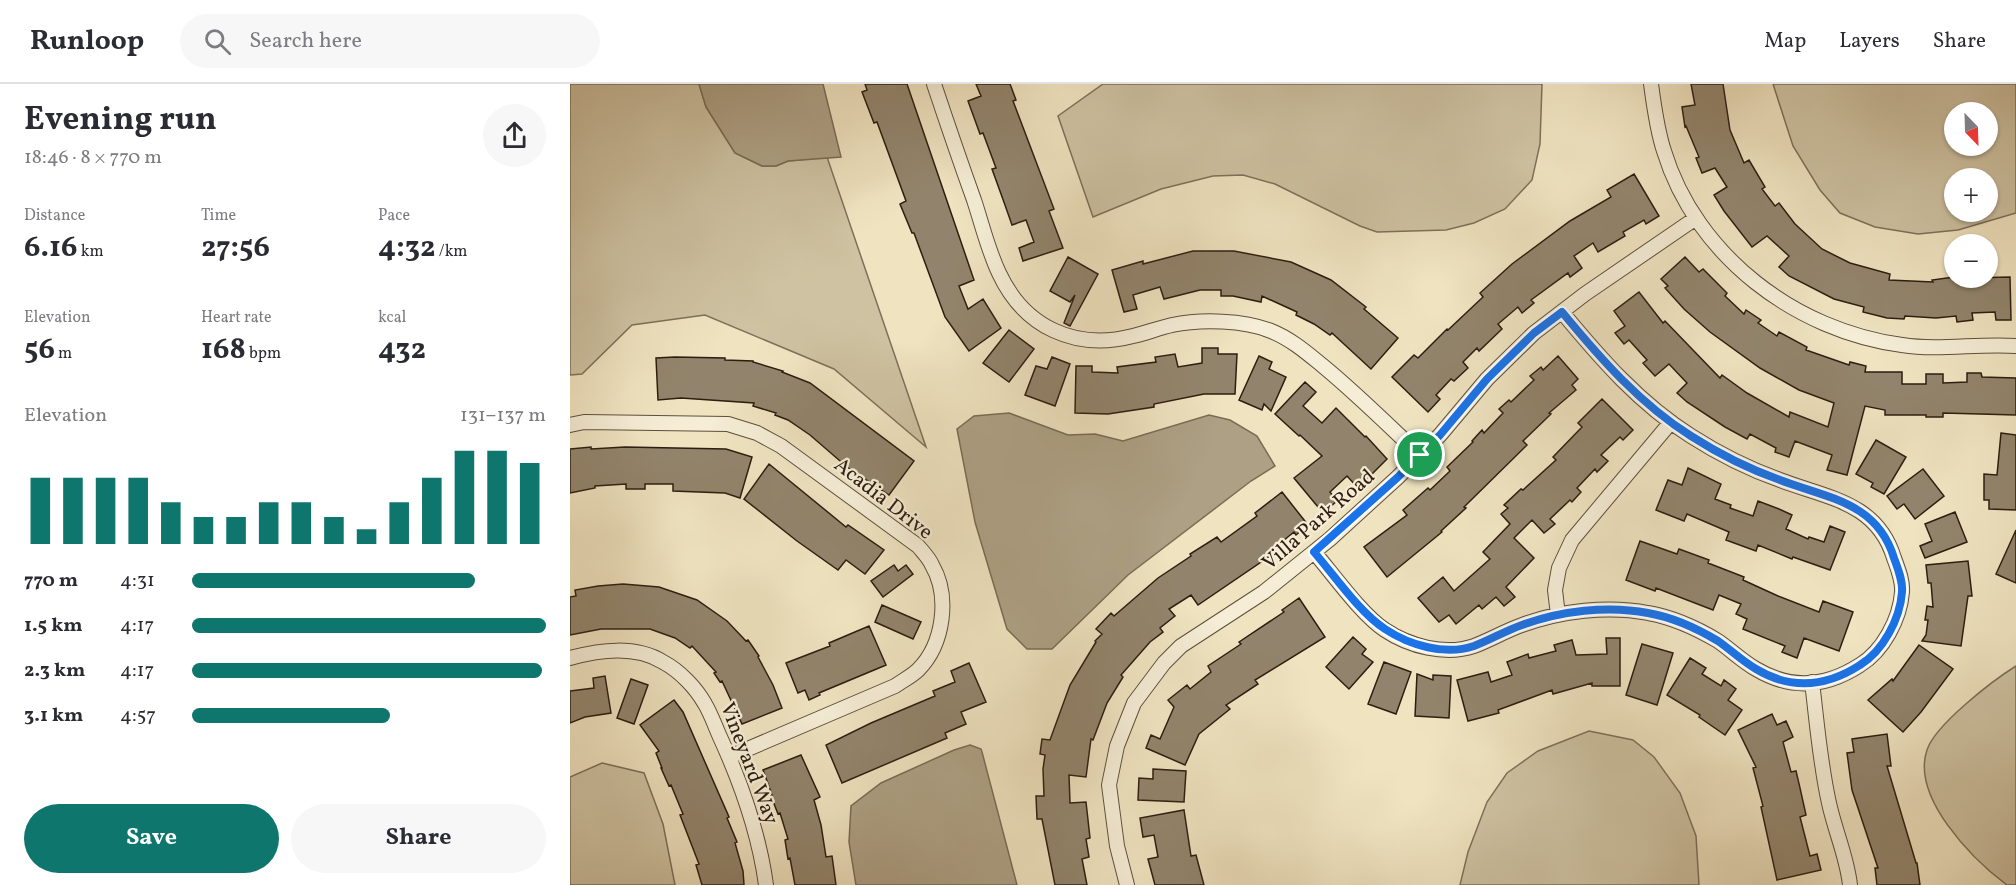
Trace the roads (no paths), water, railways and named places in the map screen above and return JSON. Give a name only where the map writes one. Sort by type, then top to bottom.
[{"type":"street","points":[[934,84],[999,273],[1019,304],[1038,322],[1058,333],[1106,342],[1172,325],[1201,321],[1230,322],[1270,330],[1301,348],[1336,377],[1420,455]]},
{"type":"street","points":[[1650,84],[1664,151],[1696,218],[1726,255],[1770,294],[1800,312],[1867,339],[1904,346],[1940,348],[1987,344],[2016,346]]},
{"type":"street","name":"Villa Park Road","points":[[1127,885],[1117,846],[1109,785],[1117,746],[1134,703],[1164,663],[1181,646],[1264,592],[1382,493],[1440,435],[1487,379],[1534,333],[1696,218]]},
{"type":"street","points":[[1314,552],[1367,614],[1384,629],[1426,647],[1449,650],[1471,647],[1522,625],[1558,615],[1583,611],[1619,610],[1649,613],[1684,625],[1718,641],[1756,669],[1780,680],[1799,683],[1829,681],[1871,659],[1886,640],[1898,612],[1902,591],[1892,549],[1883,532],[1867,516],[1850,504],[1778,480],[1732,460],[1690,436],[1652,408],[1606,364],[1562,312]]},
{"type":"street","name":"Acadia Drive","points":[[570,424],[584,422],[728,424],[757,433],[781,446],[918,546],[933,565],[941,588],[943,615],[937,642],[918,669],[895,686],[729,757]]},
{"type":"street","points":[[1558,615],[1555,590],[1559,568],[1572,540],[1671,422]]},
{"type":"street","name":"Vineyard Way","points":[[570,658],[612,650],[641,652],[664,662],[688,682],[705,703],[729,757],[752,818],[762,857],[766,885]]},
{"type":"street","points":[[1812,682],[1822,770],[1833,822],[1848,868],[1850,885]]}]
